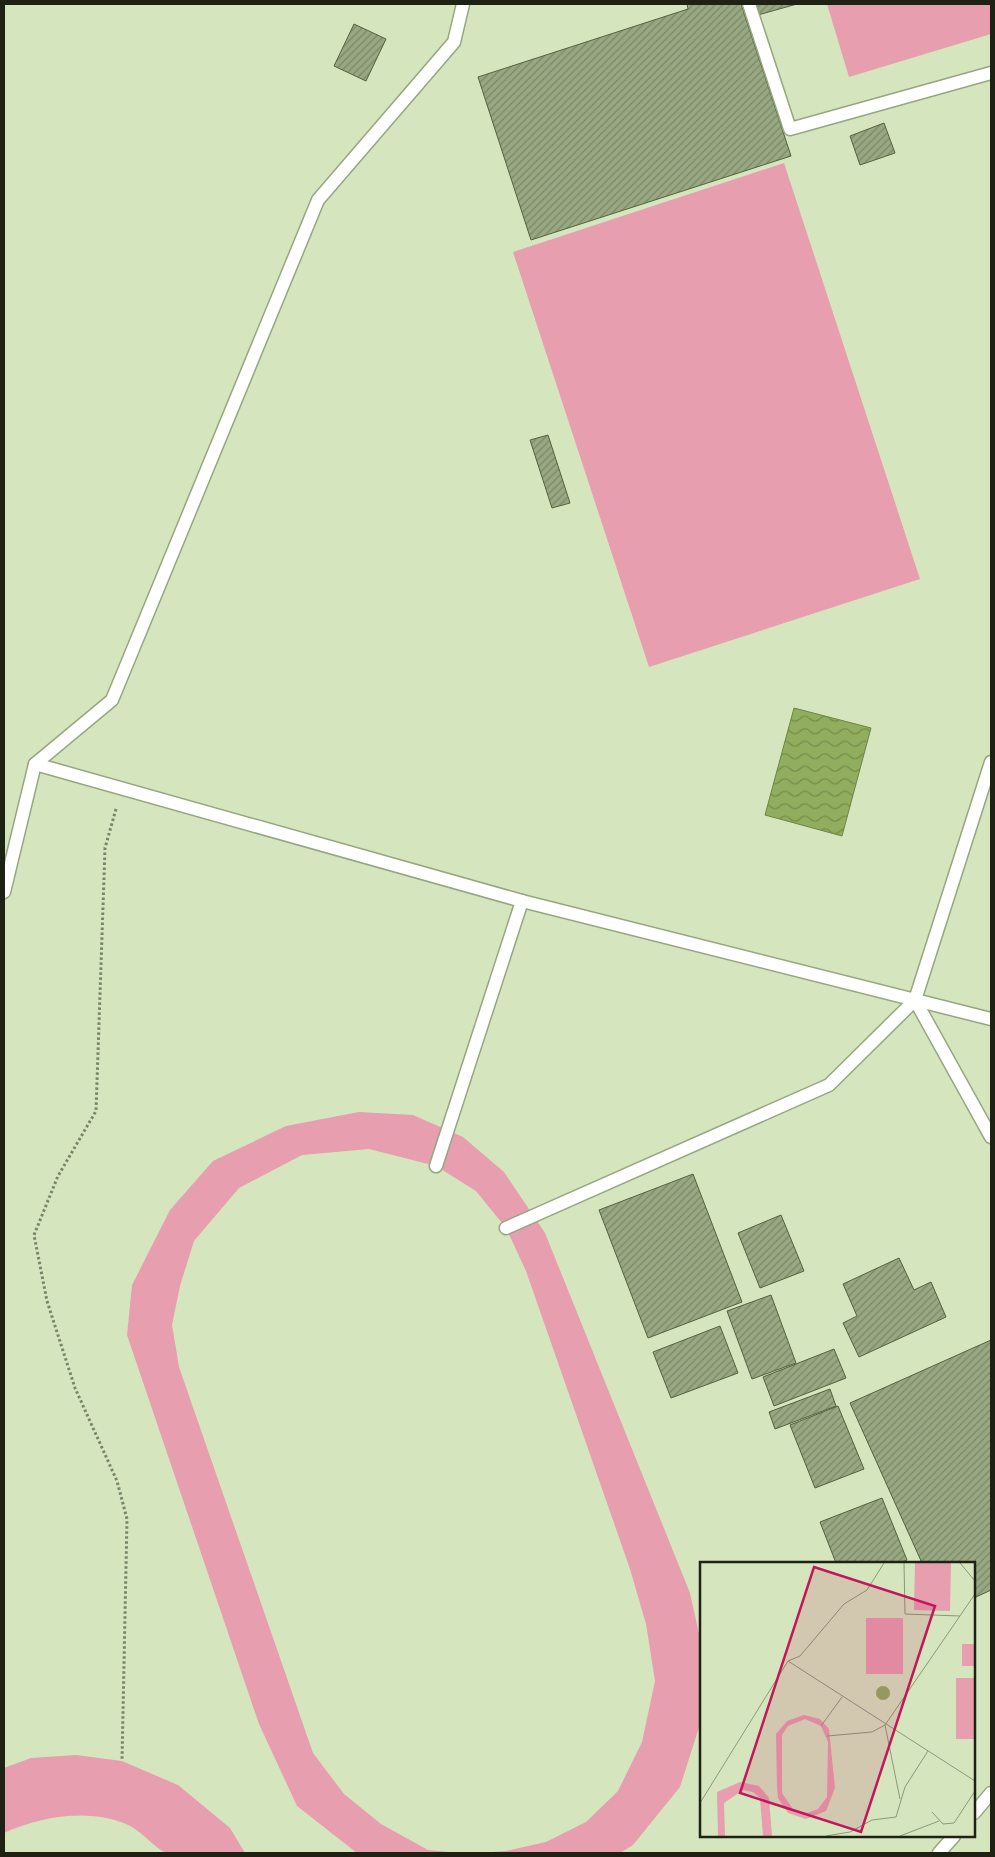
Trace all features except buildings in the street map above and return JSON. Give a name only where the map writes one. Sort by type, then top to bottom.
[{"type":"lane","points":[[4,892],[35,764],[112,700],[318,200],[454,42],[463,4]]},
{"type":"lane","points":[[749,4],[790,129],[991,73]]},
{"type":"lane","points":[[506,1228],[829,1085],[915,1000],[991,762]]},
{"type":"lane","points":[[35,764],[522,901],[991,1019]]},
{"type":"lane","points":[[436,1166],[522,901]]},
{"type":"lane","points":[[915,1000],[991,1138]]},
{"type":"lane","points":[[975,1813],[991,1794]]},
{"type":"lane","points":[[939,1853],[953,1837]]},
{"type":"path","points":[[122,789],[105,848],[96,1111],[58,1176],[34,1235],[47,1301],[72,1379],[117,1481],[127,1519],[122,1761]]},
{"type":"shaded area","points":[[827,4],[991,4],[991,34],[849,77]]},
{"type":"shaded area","points":[[784,163],[920,579],[649,667],[513,252]]},
{"type":"shaded area","points":[[359,1112],[413,1115],[463,1137],[504,1172],[545,1233],[690,1593],[700,1638],[700,1724],[680,1787],[633,1845],[620,1853],[477,1853],[506,1851],[546,1842],[586,1822],[618,1791],[642,1742],[655,1681],[646,1624],[630,1569],[526,1271],[506,1228],[476,1191],[436,1166],[369,1149],[302,1155],[239,1188],[194,1241],[180,1286],[172,1325],[179,1367],[313,1753],[344,1794],[381,1824],[428,1850],[460,1853],[357,1853],[297,1806],[259,1724],[127,1335],[132,1285],[170,1210],[213,1161],[286,1126]]},
{"type":"shaded area","points":[[76,1755],[122,1761],[178,1785],[230,1828],[245,1853],[166,1853],[132,1827],[101,1817],[68,1816],[51,1818],[4,1833],[4,1768],[31,1758]]},
{"type":"water","points":[[794,708],[871,728],[842,836],[765,815]]}]
